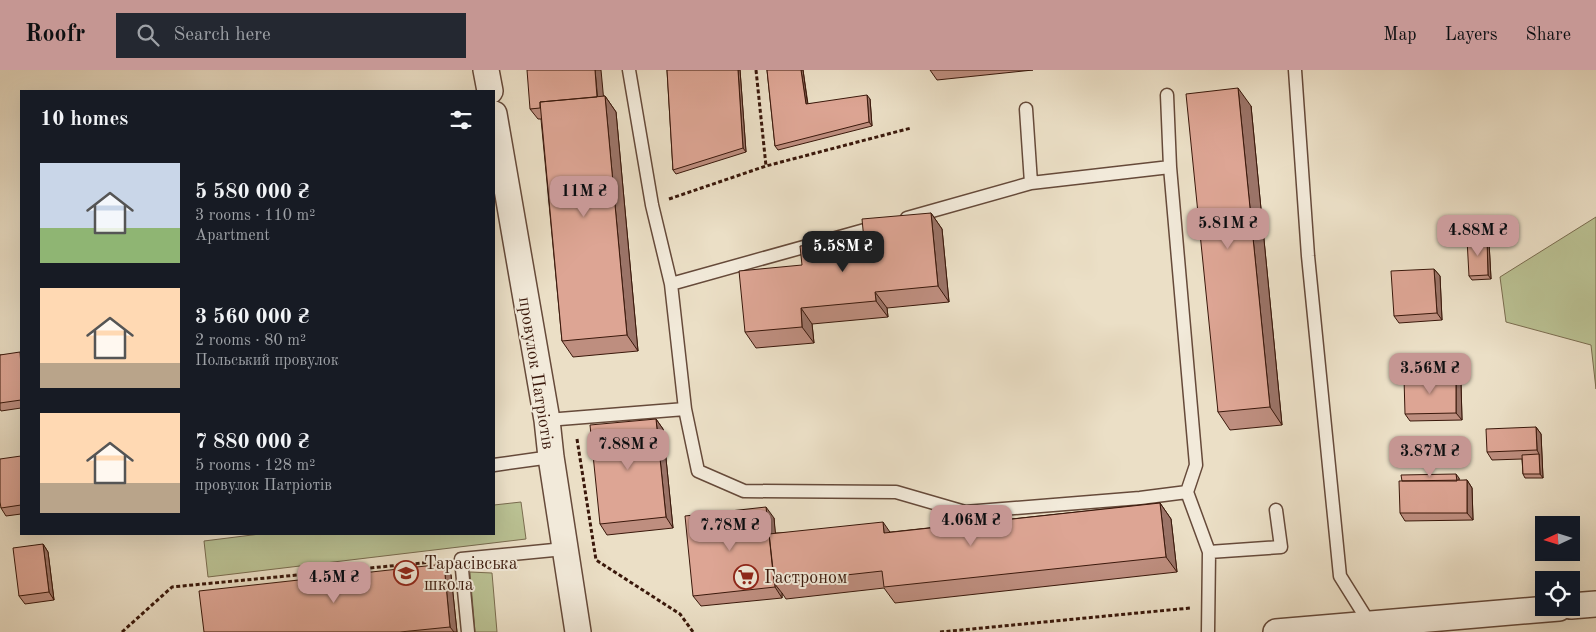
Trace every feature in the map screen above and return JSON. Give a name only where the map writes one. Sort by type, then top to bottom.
[{"type":"street","points":[[486,70],[490,90]]},
{"type":"street","name":"провулок Патріотів","points":[[495,120],[547,420],[550,457],[578,632]]},
{"type":"street","points":[[1580,605],[1596,604]]},
{"type":"street","points":[[1276,632],[1344,629],[1370,624],[1535,610]]},
{"type":"lane","points":[[629,70],[652,205],[672,284],[685,410],[698,471],[744,491],[896,492],[964,512],[1140,498],[1187,492]]},
{"type":"lane","points":[[1295,70],[1308,256],[1340,576],[1370,624]]},
{"type":"lane","points":[[1167,95],[1170,167],[1196,465],[1187,492],[1209,552],[1208,632]]},
{"type":"lane","points":[[1026,109],[1031,183]]},
{"type":"lane","points":[[672,284],[1031,183],[1170,167]]},
{"type":"lane","points":[[547,420],[685,410]]},
{"type":"lane","points":[[495,465],[550,457]]},
{"type":"lane","points":[[1209,552],[1281,547],[1276,510]]},
{"type":"lane","points":[[468,632],[461,559],[564,549]]},
{"type":"path","points":[[756,70],[766,166]]},
{"type":"path","points":[[652,205],[766,166],[911,128]]},
{"type":"path","points":[[574,418],[596,560],[680,614],[693,632]]},
{"type":"path","points":[[122,632],[172,587],[461,559]]},
{"type":"path","points":[[940,632],[1208,606]]},
{"type":"green space","points":[[1596,217],[1596,389],[1591,345],[1506,322],[1500,277]]},
{"type":"green space","points":[[521,502],[526,539],[208,577],[204,541],[252,535],[495,535],[495,505]]},
{"type":"green space","points":[[470,572],[492,573],[497,632],[475,632]]},
{"type":"building","points":[[527,70],[595,70],[597,97],[540,102],[540,108],[530,109]]},
{"type":"building","points":[[667,70],[738,70],[743,148],[673,170]]},
{"type":"building","points":[[767,70],[801,70],[806,104],[867,95],[869,122],[775,146]]},
{"type":"building","points":[[1238,88],[1270,407],[1218,412],[1186,94]]},
{"type":"building","points":[[605,96],[627,335],[562,341],[540,102]]},
{"type":"building","points":[[931,213],[938,286],[875,292],[876,301],[801,308],[802,327],[745,332],[739,271],[802,265],[800,246],[864,240],[862,219]]},
{"type":"building","points":[[1487,238],[1488,275],[1469,276],[1467,239]]},
{"type":"building","points":[[1434,269],[1437,313],[1394,316],[1391,271]]},
{"type":"building","points":[[20,352],[20,400],[0,403],[0,355]]},
{"type":"building","points":[[1456,377],[1456,413],[1405,414],[1404,378]]},
{"type":"building","points":[[656,419],[666,517],[600,524],[590,425]]},
{"type":"building","points":[[1536,427],[1537,450],[1487,452],[1486,429]]},
{"type":"building","points":[[1539,454],[1540,474],[1523,474],[1522,455]]},
{"type":"building","points":[[20,456],[20,505],[1,508],[0,459]]},
{"type":"building","points":[[1456,474],[1457,481],[1402,481],[1401,475]]},
{"type":"building","points":[[1467,480],[1467,513],[1400,513],[1399,481]]},
{"type":"building","points":[[1160,503],[1166,557],[884,587],[882,571],[774,583],[769,534],[883,522],[884,533]]},
{"type":"building","points":[[766,507],[775,587],[693,596],[685,516]]},
{"type":"building","points":[[43,544],[49,592],[19,596],[13,548]]},
{"type":"building","points":[[444,564],[450,627],[400,632],[204,632],[199,591]]},
{"type":"place","name":"Тарасівська школа","points":[[406,573]]},
{"type":"place","name":"Гастроном","points":[[746,577]]}]
